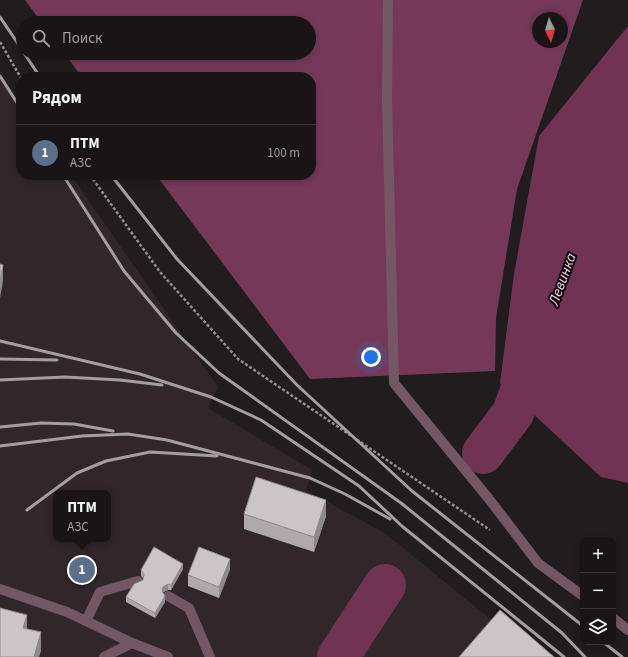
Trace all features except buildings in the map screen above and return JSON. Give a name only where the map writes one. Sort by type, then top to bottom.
[{"type":"lane","points":[[388,0],[386,99],[393,297],[394,383],[489,499],[538,562],[580,594]]},
{"type":"lane","points":[[86,621],[100,592],[138,581]]},
{"type":"lane","points":[[0,589],[67,612],[132,643],[168,657]]},
{"type":"lane","points":[[168,596],[190,608],[210,657]]},
{"type":"lane","points":[[616,620],[628,630]]},
{"type":"lane","points":[[104,657],[132,643]]},
{"type":"path","points":[[0,42],[18,72]]},
{"type":"path","points":[[94,180],[160,272],[238,359],[494,533]]},
{"type":"shaded area","points":[[25,0],[583,0],[568,43],[568,12],[532,12],[532,48],[566,48],[517,189],[496,318],[495,371],[310,379],[160,180],[316,180],[316,72],[78,72],[69,60],[316,60],[316,16],[37,16]]},
{"type":"shaded area","points":[[0,73],[16,96],[16,180],[74,180],[218,387],[208,408],[312,470],[306,490],[386,534],[537,657],[0,657]]},
{"type":"water","points":[[628,26],[628,483],[601,477],[500,383],[514,274],[539,136]]},
{"type":"waterway","name":"Левинка","points":[[483,453],[513,413],[538,344]]},
{"type":"waterway","name":"Левинка","points":[[338,657],[385,585]]},
{"type":"railway","points":[[0,17],[16,41]]},
{"type":"railway","points":[[29,60],[37,72]]},
{"type":"railway","points":[[0,76],[16,101]]},
{"type":"railway","points":[[66,180],[124,271],[176,333],[219,373],[401,503],[562,633],[585,657]]},
{"type":"railway","points":[[115,180],[177,259],[297,385],[412,491],[580,624]]},
{"type":"railway","points":[[0,341],[140,374],[211,397],[261,420],[359,486],[403,527],[564,657]]},
{"type":"railway","points":[[0,359],[57,360]]},
{"type":"railway","points":[[0,380],[65,377],[120,380],[162,385]]},
{"type":"railway","points":[[0,427],[41,423],[74,424],[113,431]]},
{"type":"railway","points":[[0,446],[82,436],[128,434],[167,440],[310,478],[345,494],[390,519]]},
{"type":"railway","points":[[54,490],[77,473],[106,461],[150,452],[217,456]]},
{"type":"railway","points":[[27,510],[53,491]]},
{"type":"railway","points":[[607,645],[622,657]]},
{"type":"place","name":"ПТМ","points":[[82,570]]}]
